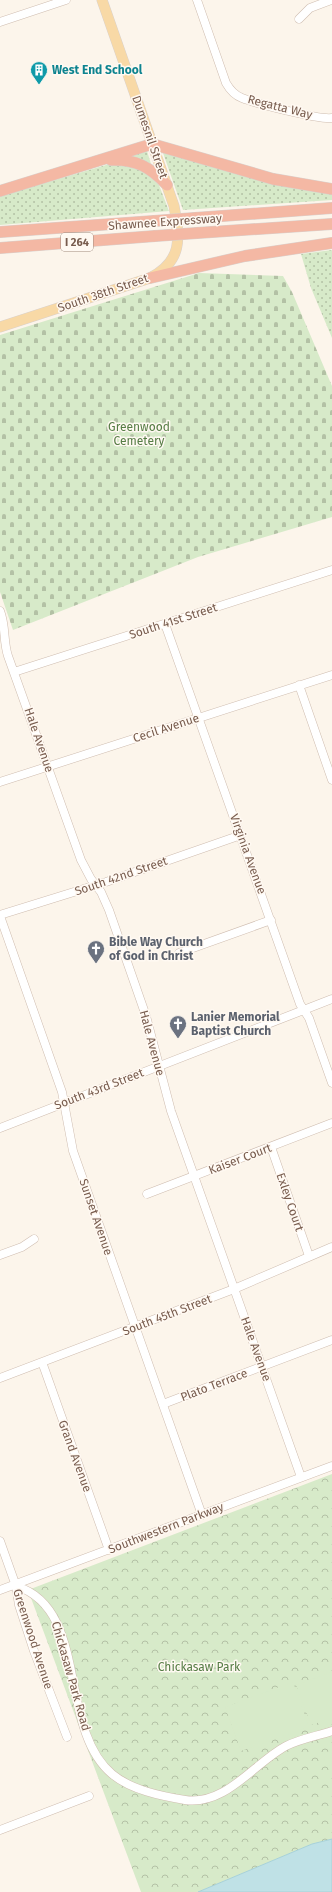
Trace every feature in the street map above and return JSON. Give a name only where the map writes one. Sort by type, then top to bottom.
[{"type":"highway","points":[[93,164],[109,157],[152,144],[273,179],[332,189]]},
{"type":"highway","points":[[0,191],[31,181],[112,160],[127,160],[145,167],[167,185]]},
{"type":"highway","name":"Shawnee Expressway","points":[[0,232],[332,208]]},
{"type":"highway","name":"Shawnee Expressway","points":[[0,248],[332,224]]},
{"type":"highway","points":[[150,278],[245,256],[332,244]]},
{"type":"main road","name":"Dumesnil Street","points":[[102,0],[174,206]]},
{"type":"main road","name":"South 38th Street","points":[[0,327],[150,278],[160,273],[169,264],[179,240],[174,206]]},
{"type":"street","points":[[0,22],[66,0]]},
{"type":"street","name":"Regatta Way","points":[[196,0],[226,83],[234,93],[241,98],[317,117],[332,118]]},
{"type":"street","points":[[299,19],[310,8],[331,0]]},
{"type":"street","name":"South 41st Street","points":[[14,672],[332,570]]},
{"type":"street","name":"Hale Avenue","points":[[0,611],[6,648],[14,672],[81,860],[101,892],[113,921],[146,1016],[171,1110],[301,1477]]},
{"type":"street","name":"Virginia Avenue","points":[[165,624],[300,1004],[309,1018],[332,1083]]},
{"type":"street","name":"Cecil Avenue","points":[[0,782],[332,675]]},
{"type":"street","points":[[299,686],[332,780]]},
{"type":"street","name":"South 42nd Street","points":[[0,916],[241,835]]},
{"type":"street","name":"Sunset Avenue","points":[[0,916],[62,1092],[73,1151],[202,1515]]},
{"type":"street","points":[[180,953],[271,920]]},
{"type":"street","name":"South 43rd Street","points":[[0,1128],[332,999]]},
{"type":"street","name":"Kaiser Court","points":[[147,1194],[271,1148],[332,1123]]},
{"type":"street","name":"Exley Court","points":[[271,1148],[308,1256]]},
{"type":"street","points":[[0,1256],[22,1247],[34,1239]]},
{"type":"street","name":"South 45th Street","points":[[0,1378],[234,1289],[332,1247]]},
{"type":"street","name":"Plato Terrace","points":[[163,1404],[332,1340]]},
{"type":"street","name":"Grand Avenue","points":[[42,1362],[109,1550]]},
{"type":"street","name":"Southwestern Parkway","points":[[0,1590],[16,1586],[332,1466]]},
{"type":"street","name":"Greenwood Avenue","points":[[0,1541],[16,1586],[19,1605],[34,1651],[67,1737]]},
{"type":"street","name":"Chickasaw Park Road","points":[[16,1586],[28,1589],[39,1598],[55,1619],[66,1649],[78,1707],[92,1746],[105,1768],[125,1783],[175,1798],[192,1801],[206,1800],[219,1795],[287,1746],[332,1731]]},
{"type":"street","points":[[1,1827],[89,1796]]},
{"type":"green space","points":[[147,151],[152,167],[122,156]]},
{"type":"green space","points":[[163,153],[332,193],[332,200],[183,210]]},
{"type":"green space","points":[[113,163],[140,167],[159,185],[169,211],[0,225],[0,196]]},
{"type":"green space","points":[[332,250],[332,338],[311,288],[301,254]]},
{"type":"green space","name":"Greenwood Cemetery","points":[[199,273],[283,276],[292,292],[332,386],[332,517],[198,557],[13,630],[0,592],[0,335]]},
{"type":"green space","name":"Chickasaw Park","points":[[332,1474],[332,1839],[312,1844],[198,1892],[141,1892],[28,1590]]},
{"type":"green space","points":[[332,1672],[332,1718],[311,1725],[296,1685]]},
{"type":"green space","points":[[293,1682],[309,1727],[241,1751],[225,1707]]},
{"type":"green space","points":[[332,1750],[332,1764],[327,1766],[322,1754]]},
{"type":"water","points":[[332,1839],[332,1892],[198,1892],[312,1844]]},
{"type":"place","name":"West End School","points":[[39,85]]},
{"type":"place","name":"Bible Way Church of God in Christ","points":[[96,964]]},
{"type":"place","name":"Lanier Memorial Baptist Church","points":[[178,1039]]}]
